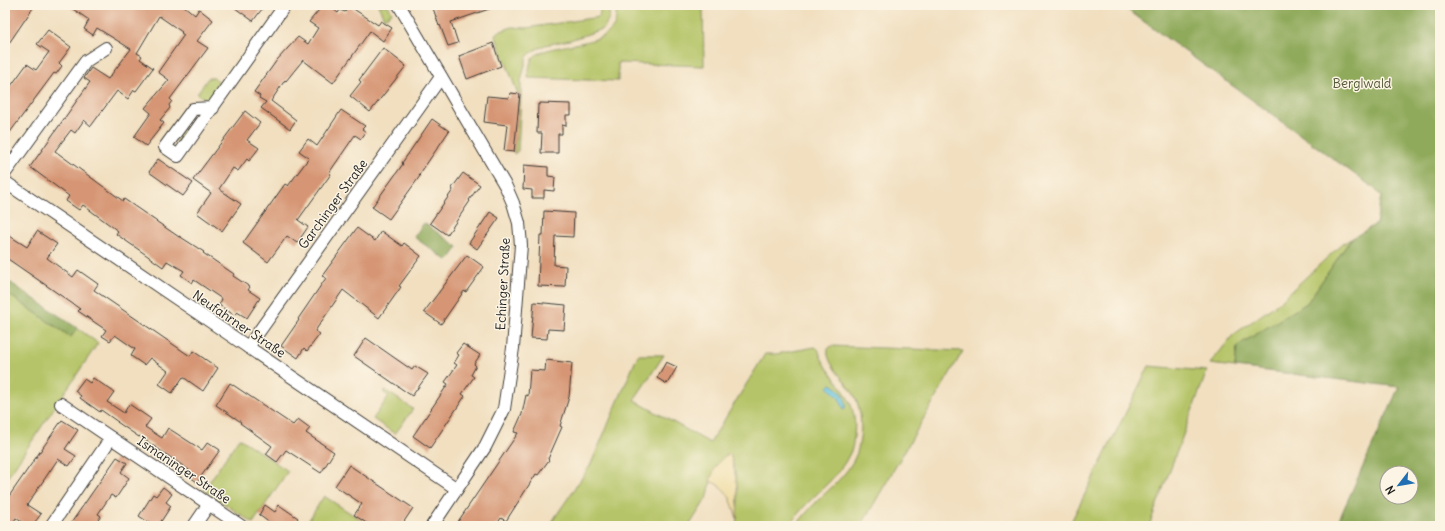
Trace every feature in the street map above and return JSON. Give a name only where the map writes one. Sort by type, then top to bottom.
[{"type":"street","points":[[213,108],[285,5]]},
{"type":"street","name":"Echinger Straße","points":[[399,5],[506,187],[519,223],[521,245],[513,348],[504,409],[485,447],[432,526]]},
{"type":"street","points":[[5,173],[86,61],[106,48]]},
{"type":"street","name":"Garchinger Straße","points":[[248,347],[441,77]]},
{"type":"street","name":"Neufahrner Straße","points":[[5,182],[457,489]]},
{"type":"street","name":"Ismaninger Straße","points":[[61,404],[241,526]]},
{"type":"street","points":[[51,526],[111,438]]},
{"type":"street","points":[[194,526],[209,504]]},
{"type":"green space","points":[[378,5],[388,5],[392,13],[384,18]]},
{"type":"green space","points":[[601,5],[610,5],[609,19],[603,29],[570,40],[545,45],[533,51],[527,57],[521,81],[518,151],[514,154],[520,94],[518,94],[495,35],[496,33],[512,27],[526,28],[599,17]]},
{"type":"green space","points":[[616,5],[703,5],[704,66],[618,63],[618,81],[528,78],[531,61],[539,54],[548,50],[586,42],[608,33],[615,24]]},
{"type":"green space","name":"Berglwald","points":[[1121,5],[1440,5],[1440,526],[1336,526],[1399,387],[1235,367],[1237,346],[1307,303],[1351,239],[1376,224],[1381,196],[1375,189]]},
{"type":"green space","points":[[208,78],[214,78],[223,84],[211,99],[207,100],[197,94]]},
{"type":"green space","points":[[195,114],[200,118],[181,144],[176,141]]},
{"type":"green space","points":[[424,223],[458,247],[448,261],[414,237]]},
{"type":"green space","points":[[1351,239],[1307,303],[1237,346],[1235,367],[1210,364],[1233,335],[1277,304],[1342,244]]},
{"type":"green space","points":[[5,279],[77,328],[71,337],[5,292]]},
{"type":"green space","points":[[5,292],[71,337],[77,328],[98,343],[5,481]]},
{"type":"green space","points":[[831,346],[963,351],[861,526],[796,526],[814,504],[848,470],[853,462],[859,446],[861,424],[859,409],[851,390],[830,361],[828,349]]},
{"type":"green space","points":[[815,347],[818,349],[825,365],[849,400],[855,428],[853,444],[851,451],[838,472],[804,507],[789,526],[736,526],[738,490],[730,454],[712,476],[708,496],[689,526],[549,526],[590,466],[638,355],[664,355],[634,400],[710,443],[765,354],[776,354]]},
{"type":"green space","points":[[1149,366],[1207,371],[1149,526],[1069,526]]},
{"type":"green space","points":[[385,390],[413,409],[395,434],[373,419],[389,396],[384,393]]},
{"type":"green space","points":[[239,438],[288,471],[253,523],[204,490]]},
{"type":"green space","points":[[324,496],[361,520],[358,526],[305,526]]},
{"type":"sand","points":[[730,454],[737,486],[737,519],[729,496],[722,488],[710,481],[719,461]]},
{"type":"water","points":[[831,384],[840,391],[844,397],[846,407],[844,409],[839,398],[828,387]]},
{"type":"building","points":[[5,5],[35,5],[5,49]]},
{"type":"building","points":[[67,5],[183,5],[195,15],[199,9],[213,20],[197,41],[208,48],[170,99],[172,101],[169,105],[170,108],[160,120],[164,123],[146,146],[134,137],[151,113],[145,108],[169,80],[158,72],[184,35],[159,16],[137,53],[142,56],[140,59],[153,68],[136,91],[134,90],[128,99],[117,91],[91,126],[84,120],[75,133],[71,130],[55,151],[123,201],[124,199],[179,237],[204,252],[203,253],[234,274],[233,276],[250,287],[248,290],[260,298],[247,318],[237,312],[234,315],[219,305],[222,299],[194,280],[192,283],[181,275],[184,271],[167,261],[163,267],[116,234],[118,231],[83,205],[79,210],[66,201],[69,196],[30,167],[90,82],[84,78],[91,68],[108,79],[131,49],[97,28],[93,35],[84,29],[89,20]]},
{"type":"building","points":[[231,5],[265,5],[253,21]]},
{"type":"building","points":[[323,5],[328,5],[338,13],[340,10],[345,12],[349,6],[378,25],[381,21],[392,28],[383,41],[370,31],[333,83],[303,60],[286,81],[285,80],[271,101],[296,120],[290,129],[261,108],[266,102],[259,98],[260,96],[254,92],[277,60],[298,37],[308,44],[318,28],[309,22]]},
{"type":"building","points":[[432,5],[494,5],[495,7],[451,22],[458,43],[448,46]]},
{"type":"building","points":[[48,30],[71,47],[59,63],[62,66],[56,74],[54,73],[5,139],[5,94],[27,64],[36,70],[49,52],[37,44]]},
{"type":"building","points":[[493,43],[501,66],[467,79],[459,56]]},
{"type":"building","points":[[383,48],[406,66],[370,112],[350,96],[361,82],[359,80]]},
{"type":"building","points":[[510,93],[520,94],[514,152],[504,151],[507,125],[484,122],[487,96],[509,98]]},
{"type":"building","points":[[540,103],[571,104],[571,115],[566,115],[566,126],[562,125],[562,134],[558,134],[558,153],[541,153],[542,133],[537,133],[538,104],[540,105]]},
{"type":"building","points":[[341,110],[365,126],[362,129],[366,132],[361,139],[355,135],[329,173],[331,174],[298,220],[308,227],[297,243],[287,236],[268,262],[243,243],[285,184],[288,186],[309,158],[299,151],[308,139],[317,146]]},
{"type":"building","points":[[245,111],[260,123],[247,140],[259,148],[249,161],[247,159],[238,171],[233,168],[219,189],[241,204],[222,231],[197,213],[211,193],[193,180]]},
{"type":"building","points":[[432,119],[449,131],[419,175],[420,176],[389,219],[372,207],[403,164],[402,163]]},
{"type":"building","points":[[158,159],[193,183],[183,196],[149,172]]},
{"type":"building","points":[[524,165],[548,167],[548,176],[555,177],[554,191],[544,190],[544,198],[532,198],[532,190],[523,189]]},
{"type":"building","points":[[463,173],[480,185],[447,235],[430,223]]},
{"type":"building","points":[[544,211],[574,213],[573,237],[555,236],[554,265],[566,266],[565,287],[538,286],[540,235],[543,235]]},
{"type":"building","points":[[490,212],[499,218],[477,249],[469,243]]},
{"type":"building","points":[[357,228],[375,241],[381,231],[402,246],[404,243],[421,256],[399,286],[401,287],[379,318],[343,290],[315,331],[320,334],[307,351],[304,348],[298,358],[281,346],[326,278],[322,276]]},
{"type":"building","points":[[37,231],[57,244],[47,258],[73,277],[78,270],[98,284],[94,290],[190,356],[193,351],[218,368],[203,391],[183,377],[172,393],[159,384],[168,371],[150,358],[144,365],[131,356],[135,349],[115,335],[110,341],[102,336],[106,330],[78,311],[80,309],[5,257],[5,233],[27,247]]},
{"type":"building","points":[[467,255],[484,267],[466,292],[464,291],[441,324],[424,312]]},
{"type":"building","points":[[534,302],[566,305],[564,330],[548,329],[547,339],[531,338]]},
{"type":"building","points":[[366,338],[412,370],[415,366],[428,374],[412,396],[354,356]]},
{"type":"building","points":[[463,344],[480,355],[474,364],[476,366],[471,375],[474,377],[462,394],[465,396],[430,448],[413,436],[448,384],[445,382],[457,365],[454,363],[459,355],[456,353]]},
{"type":"building","points":[[546,360],[572,363],[569,397],[560,426],[562,427],[548,459],[549,460],[538,475],[536,474],[506,521],[501,518],[496,526],[455,526],[518,433],[514,432],[522,414],[526,395],[528,396],[530,370],[545,371]]},
{"type":"building","points":[[666,362],[677,367],[667,384],[657,378]]},
{"type":"building","points":[[93,378],[114,392],[107,402],[124,413],[129,404],[151,419],[145,427],[162,438],[168,428],[202,450],[208,442],[220,450],[197,482],[186,474],[189,470],[101,410],[100,412],[80,398],[81,396],[75,391],[84,379],[90,383]]},
{"type":"building","points":[[230,383],[293,425],[298,419],[310,428],[306,433],[334,452],[321,473],[286,450],[277,462],[266,454],[272,446],[216,405]]},
{"type":"building","points":[[62,420],[78,430],[65,449],[76,456],[69,466],[58,459],[27,505],[41,514],[32,526],[27,526],[16,518],[11,526],[5,526],[5,502]]},
{"type":"building","points":[[117,457],[127,463],[121,472],[129,478],[116,498],[111,495],[98,514],[101,516],[94,526],[69,526]]},
{"type":"building","points":[[349,465],[413,508],[401,526],[371,526],[354,515],[362,504],[335,486]]},
{"type":"building","points":[[163,487],[172,494],[166,502],[171,506],[158,526],[154,526],[139,516],[153,494],[156,496]]},
{"type":"building","points":[[265,505],[275,512],[279,505],[298,518],[293,526],[274,526],[259,515]]}]
